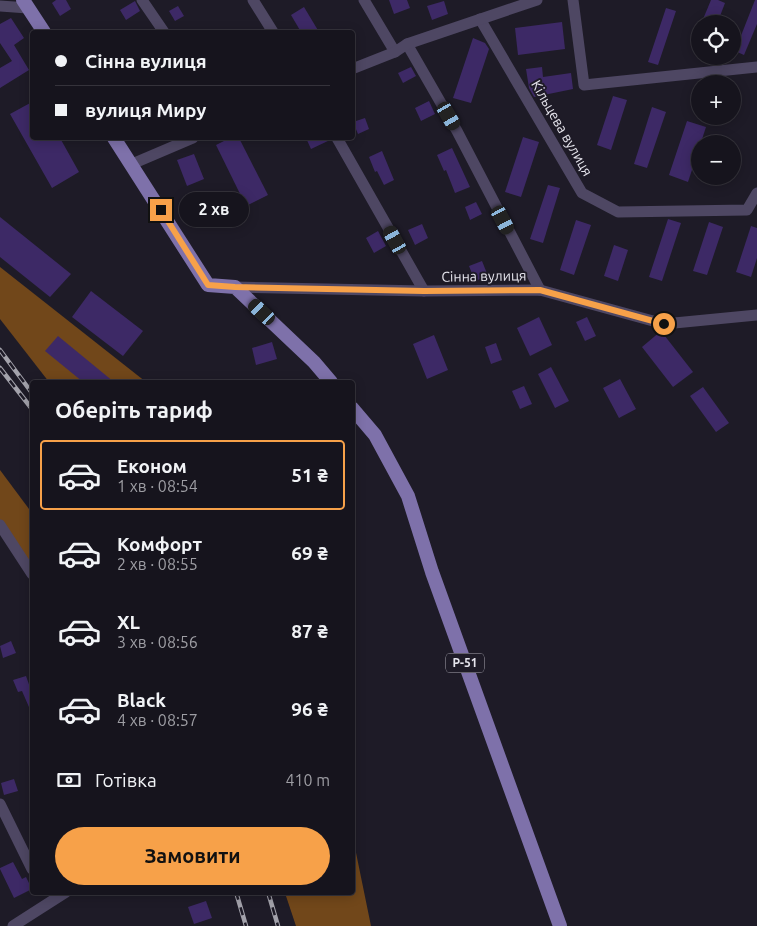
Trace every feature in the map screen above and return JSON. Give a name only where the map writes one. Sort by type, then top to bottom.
[{"type":"main road","points":[[25,4],[43,30]]},
{"type":"main road","points":[[115,140],[208,285],[235,287],[314,362],[329,380]]},
{"type":"main road","name":"Р-51","points":[[355,412],[375,435],[408,496],[432,572],[560,926]]},
{"type":"street","points":[[142,0],[163,30]]},
{"type":"street","points":[[252,0],[272,30]]},
{"type":"street","points":[[364,0],[395,52]]},
{"type":"street","points":[[355,68],[395,52],[407,44],[537,0]]},
{"type":"street","points":[[573,0],[584,85],[757,67]]},
{"type":"street","points":[[0,6],[25,4]]},
{"type":"street","name":"Кільцева вулиця","points":[[480,19],[582,192],[618,212],[747,210],[757,193]]},
{"type":"street","points":[[407,44],[457,131],[540,290]]},
{"type":"street","points":[[132,164],[188,140]]},
{"type":"street","points":[[338,140],[424,291]]},
{"type":"street","name":"Сінна вулиця","points":[[235,287],[424,291],[540,290],[664,324],[757,315]]},
{"type":"street","points":[[0,525],[30,571]]},
{"type":"street","points":[[0,804],[30,865]]},
{"type":"street","points":[[13,926],[47,897]]},
{"type":"shaded area","points":[[0,267],[143,380],[47,380],[0,319]]},
{"type":"shaded area","points":[[0,470],[30,510],[30,571],[0,525]]},
{"type":"shaded area","points":[[355,848],[371,926],[296,926],[286,895],[355,895]]},
{"type":"building","points":[[56,0],[66,0],[71,9],[60,16],[52,3]]},
{"type":"building","points":[[389,0],[407,0],[410,8],[394,14]]},
{"type":"building","points":[[711,0],[725,3],[720,15],[705,15]]},
{"type":"building","points":[[755,0],[757,0],[757,24],[744,55],[741,54],[741,36]]},
{"type":"building","points":[[135,1],[140,11],[126,20],[120,10]]},
{"type":"building","points":[[444,1],[448,14],[432,20],[427,6]]},
{"type":"building","points":[[178,6],[184,16],[175,21],[169,11]]},
{"type":"building","points":[[304,7],[318,30],[300,30],[291,15]]},
{"type":"building","points":[[666,8],[676,11],[658,65],[648,62]]},
{"type":"building","points":[[11,18],[24,38],[14,45],[29,70],[0,88],[0,68],[12,61],[0,43],[0,24]]},
{"type":"building","points":[[562,22],[565,49],[518,55],[515,28]]},
{"type":"building","points":[[473,38],[485,43],[489,49],[471,103],[453,98]]},
{"type":"building","points":[[411,67],[416,76],[403,83],[398,73]]},
{"type":"building","points":[[542,67],[543,77],[571,73],[573,89],[534,97],[529,88],[526,69]]},
{"type":"building","points":[[613,96],[627,100],[611,150],[597,145]]},
{"type":"building","points":[[429,101],[435,114],[421,121],[415,108]]},
{"type":"building","points":[[30,103],[30,140],[61,140],[79,172],[52,188],[10,114]]},
{"type":"building","points":[[652,107],[666,112],[647,168],[634,164]]},
{"type":"building","points":[[365,118],[369,129],[358,134],[355,121]]},
{"type":"building","points":[[687,121],[691,122],[691,125],[706,127],[703,135],[691,135],[691,173],[688,182],[669,175]]},
{"type":"building","points":[[523,137],[539,142],[521,197],[505,192]]},
{"type":"building","points":[[226,140],[240,140],[268,195],[246,206],[216,145]]},
{"type":"building","points":[[307,140],[330,140],[311,149]]},
{"type":"building","points":[[452,148],[470,187],[455,193],[446,170],[444,171],[437,155]]},
{"type":"building","points":[[382,151],[394,180],[384,185],[377,171],[375,172],[369,157]]},
{"type":"building","points":[[194,154],[204,179],[187,186],[177,160]]},
{"type":"building","points":[[548,185],[560,188],[543,243],[530,239]]},
{"type":"building","points":[[211,196],[220,213],[200,224],[190,206]]},
{"type":"building","points":[[476,202],[482,214],[470,220],[465,207]]},
{"type":"building","points":[[0,217],[71,274],[50,297],[0,257]]},
{"type":"building","points":[[668,219],[681,223],[662,281],[649,277]]},
{"type":"building","points":[[576,220],[591,225],[574,275],[560,270]]},
{"type":"building","points":[[709,222],[723,227],[707,275],[693,271]]},
{"type":"building","points":[[422,224],[428,238],[415,245],[408,230]]},
{"type":"building","points":[[751,226],[757,228],[757,258],[751,277],[736,272]]},
{"type":"building","points":[[378,231],[386,246],[374,253],[366,238]]},
{"type":"building","points":[[614,245],[628,250],[618,281],[604,276]]},
{"type":"building","points":[[482,261],[488,276],[475,281],[469,266]]},
{"type":"building","points":[[91,291],[143,331],[123,356],[72,317]]},
{"type":"building","points":[[539,317],[552,345],[530,356],[517,328]]},
{"type":"building","points":[[587,317],[596,336],[585,341],[576,322]]},
{"type":"building","points":[[661,331],[693,372],[673,387],[642,347]]},
{"type":"building","points":[[434,335],[448,370],[427,379],[413,344]]},
{"type":"building","points":[[58,336],[112,380],[81,380],[45,351]]},
{"type":"building","points":[[272,342],[277,359],[256,365],[252,348]]},
{"type":"building","points":[[496,343],[502,360],[491,364],[485,347]]},
{"type":"building","points":[[551,367],[569,401],[555,408],[538,374]]},
{"type":"building","points":[[620,379],[636,409],[619,418],[603,388]]},
{"type":"building","points":[[524,386],[532,404],[520,409],[512,391]]},
{"type":"building","points":[[703,387],[729,423],[716,432],[690,396]]},
{"type":"building","points":[[11,641],[16,653],[3,658],[0,646]]},
{"type":"building","points":[[26,676],[30,687],[30,709],[22,691],[18,692],[13,680]]},
{"type":"building","points":[[14,779],[18,791],[4,795],[1,783]]},
{"type":"building","points":[[13,862],[22,879],[26,877],[30,890],[14,898],[0,868]]},
{"type":"building","points":[[206,901],[212,918],[194,924],[188,907]]},
{"type":"railway","points":[[0,350],[30,390]]},
{"type":"railway","points":[[0,368],[30,406]]},
{"type":"railway","points":[[237,895],[246,926]]},
{"type":"railway","points":[[269,895],[278,926]]},
{"type":"route","points":[[161,210],[208,285],[424,291],[540,290],[664,324]]}]
